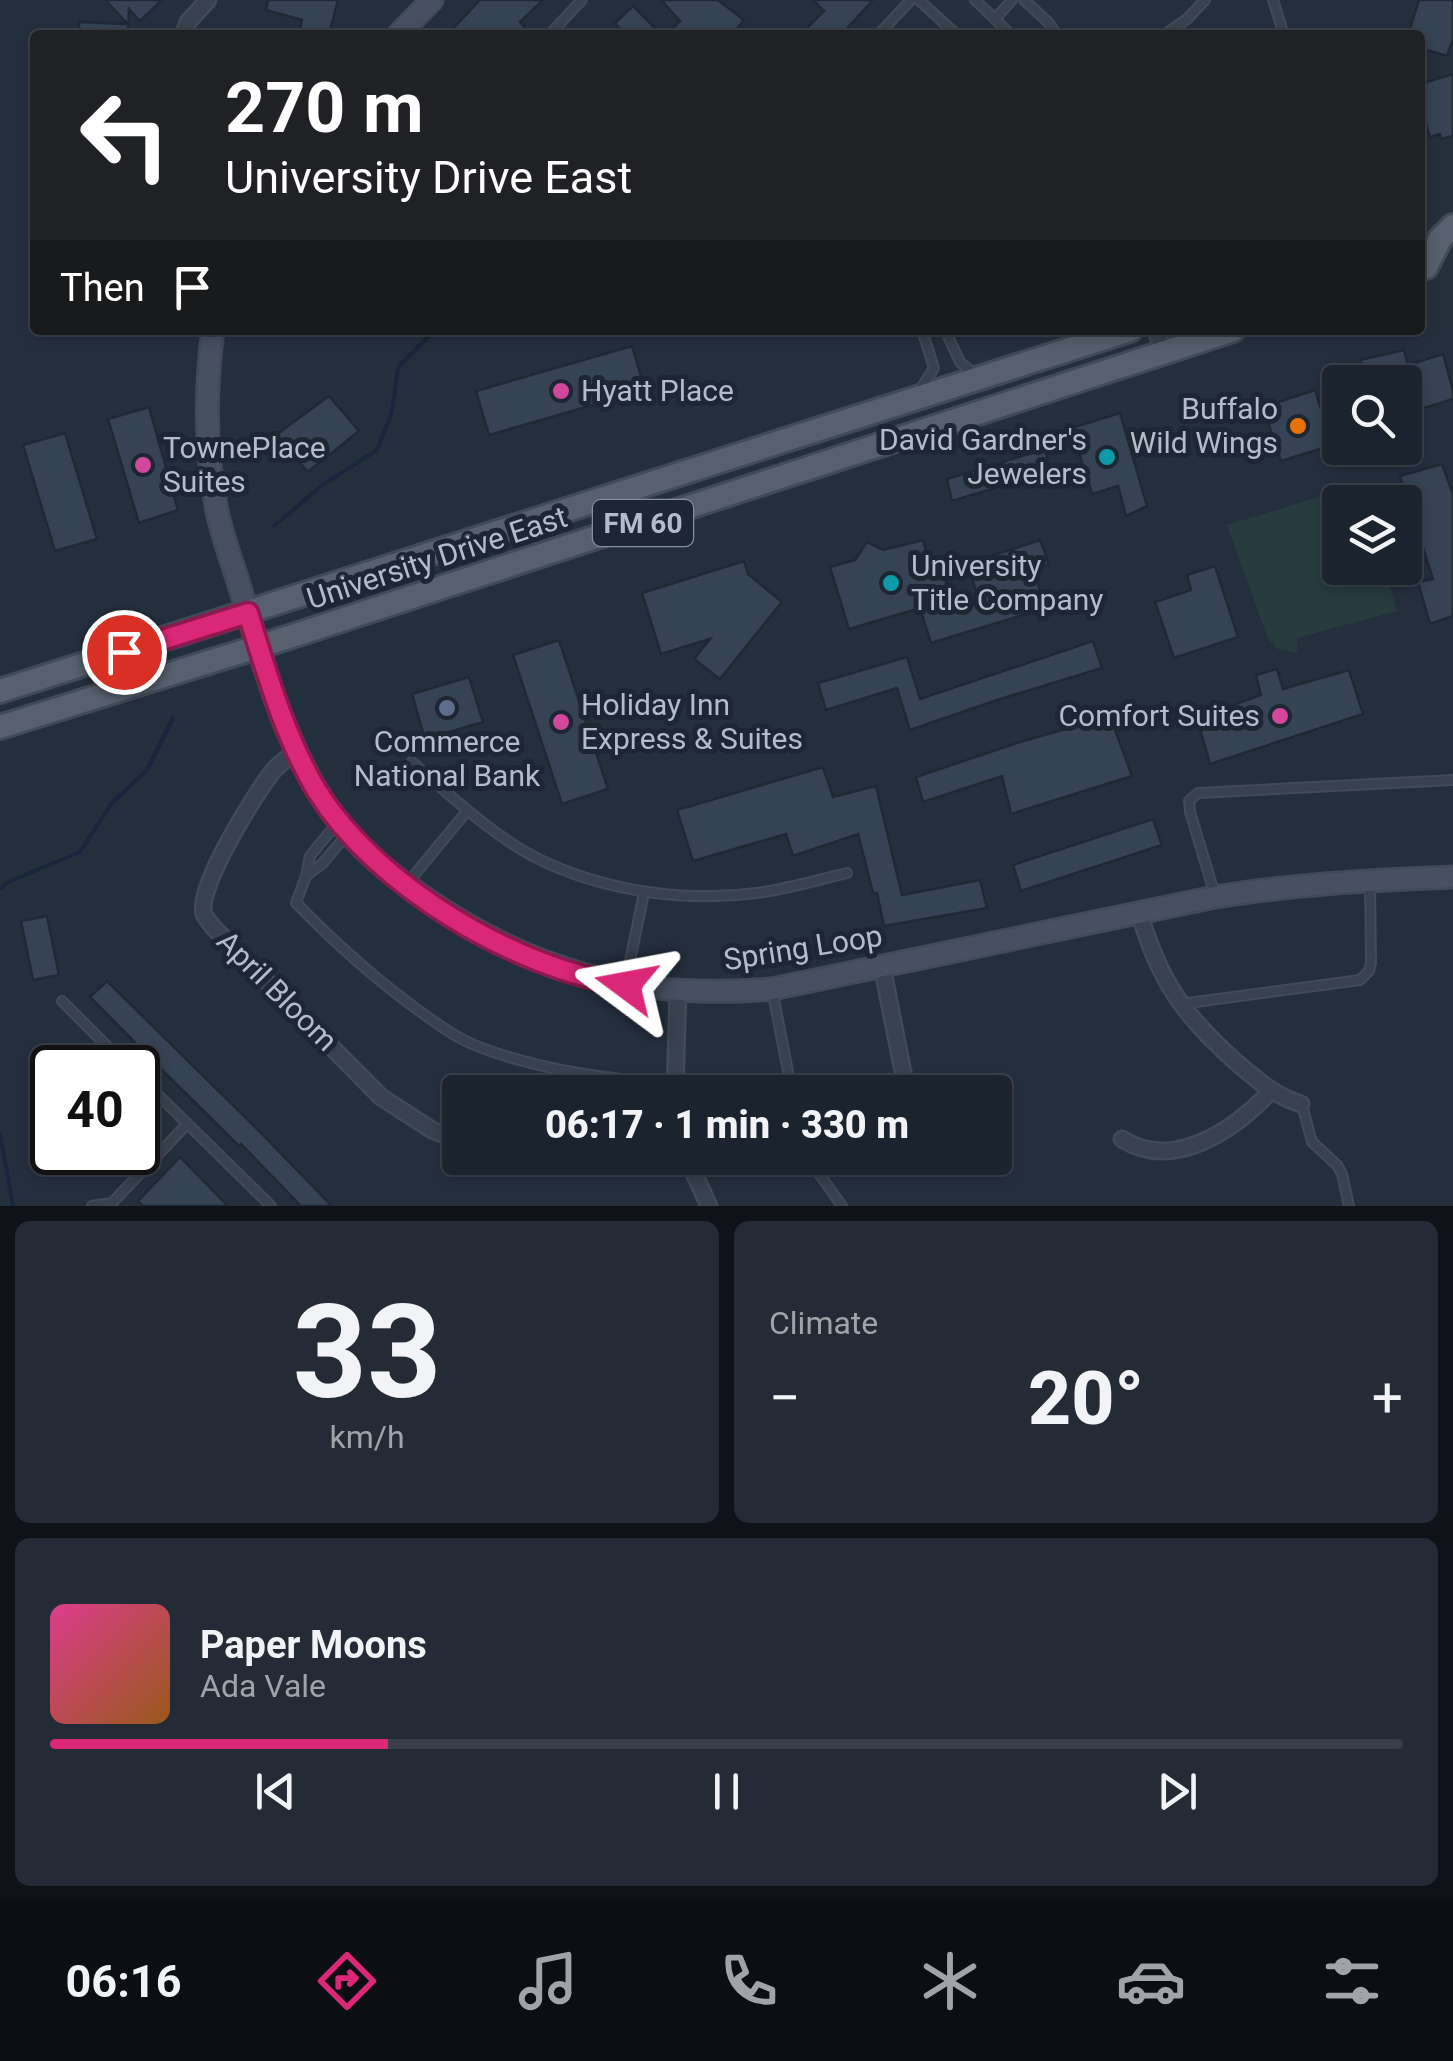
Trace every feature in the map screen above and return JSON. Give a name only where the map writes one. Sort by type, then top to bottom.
[{"type":"main road","points":[[1425,235],[1453,226]]},
{"type":"main road","points":[[1425,265],[1453,226]]},
{"type":"main road","points":[[1425,267],[1453,258]]},
{"type":"main road","name":"University Drive East","points":[[0,691],[1114,335]]},
{"type":"main road","name":"University Drive East","points":[[0,727],[771,482],[1160,341],[1200,335]]},
{"type":"main road","points":[[758,449],[771,482]]},
{"type":"street","points":[[185,30],[208,0]]},
{"type":"street","points":[[404,30],[432,0]]},
{"type":"street","name":"Spring Loop","points":[[212,335],[207,371],[208,445],[217,512],[277,702],[317,790],[343,826],[406,886],[457,921],[525,956],[626,985],[678,992],[772,989],[1216,896],[1370,880],[1453,878]]},
{"type":"street","name":"April Bloom","points":[[297,750],[274,769],[229,842],[210,879],[203,900],[204,913],[213,927],[381,1097],[442,1134]]},
{"type":"street","points":[[1138,912],[1156,963],[1180,1004],[1218,1046],[1271,1091],[1302,1104]]},
{"type":"street","points":[[882,966],[904,1075]]},
{"type":"street","points":[[675,1075],[678,992]]},
{"type":"street","points":[[1122,1139],[1134,1147],[1159,1152],[1202,1142],[1236,1124],[1271,1091]]},
{"type":"street","points":[[695,1175],[709,1206]]},
{"type":"lane","points":[[553,30],[582,0]]},
{"type":"lane","points":[[883,30],[911,0]]},
{"type":"lane","points":[[919,0],[952,30]]},
{"type":"lane","points":[[975,0],[1006,30]]},
{"type":"lane","points":[[996,19],[1012,0]]},
{"type":"lane","points":[[1024,0],[1053,30]]},
{"type":"lane","points":[[1172,30],[1205,0]]},
{"type":"lane","points":[[1273,0],[1282,30]]},
{"type":"lane","points":[[914,399],[934,368],[924,335]]},
{"type":"lane","points":[[947,335],[960,362],[980,378]]},
{"type":"lane","points":[[412,762],[467,811],[545,862],[644,893],[757,893],[847,873]]},
{"type":"lane","points":[[1216,896],[1190,812],[1189,801],[1198,793],[1453,780]]},
{"type":"lane","points":[[406,886],[467,811]]},
{"type":"lane","points":[[306,876],[323,863],[343,826]]},
{"type":"lane","points":[[343,826],[310,856],[296,903],[327,935],[435,1023],[474,1045],[583,1075]]},
{"type":"lane","points":[[1180,1004],[1360,980],[1369,972],[1371,962],[1370,880]]},
{"type":"lane","points":[[626,985],[644,893]]},
{"type":"lane","points":[[772,989],[789,1075]]},
{"type":"lane","points":[[62,1002],[106,1045]]},
{"type":"lane","points":[[160,1098],[271,1206]]},
{"type":"lane","points":[[1302,1104],[1312,1142],[1342,1174],[1348,1206]]},
{"type":"lane","points":[[92,1206],[114,1205],[187,1124]]},
{"type":"lane","points":[[820,1175],[842,1206]]},
{"type":"green space","points":[[1322,496],[1322,585],[1389,585],[1397,611],[1297,638],[1297,653],[1278,649],[1268,639],[1227,525]]},
{"type":"building","points":[[105,0],[162,0],[140,21],[129,9],[128,30],[79,30],[79,22],[128,24]]},
{"type":"building","points":[[268,0],[338,0],[330,30],[300,30],[302,20],[266,10]]},
{"type":"building","points":[[480,0],[543,0],[520,22],[525,27],[522,30],[452,30]]},
{"type":"building","points":[[661,0],[718,0],[744,20],[736,30],[671,30],[680,21]]},
{"type":"building","points":[[813,0],[873,0],[846,30],[805,30],[824,11]]},
{"type":"building","points":[[1419,0],[1453,0],[1453,39],[1447,56],[1425,49],[1425,30],[1410,30]]},
{"type":"building","points":[[633,6],[657,30],[621,30],[615,23]]},
{"type":"building","points":[[1453,74],[1453,136],[1430,137],[1425,122],[1425,82]]},
{"type":"building","name":"Hyatt Place","points":[[632,346],[645,390],[489,435],[476,391]]},
{"type":"building","points":[[1404,350],[1408,365],[1362,365],[1360,360]]},
{"type":"building","points":[[1443,354],[1453,399],[1422,409],[1422,365],[1408,365]]},
{"type":"building","name":"Buffalo Wild Wings","points":[[1315,390],[1322,411],[1322,448],[1281,461],[1263,407]]},
{"type":"building","points":[[329,396],[359,431],[308,472],[276,435]]},
{"type":"building","name":"TownePlace Suites","points":[[149,407],[178,510],[139,523],[108,419]]},
{"type":"building","name":"David Gardner's Jewelers","points":[[1120,413],[1147,506],[1126,516],[1118,486],[1092,494],[1071,428]]},
{"type":"building","points":[[65,433],[97,539],[55,551],[23,445]]},
{"type":"building","points":[[1045,449],[1051,471],[952,501],[947,479]]},
{"type":"building","points":[[1442,464],[1453,494],[1453,616],[1430,624],[1419,585],[1433,579],[1422,545],[1422,485],[1403,485],[1400,476]]},
{"type":"building","points":[[923,540],[930,566],[940,564],[955,611],[980,603],[967,564],[1040,540],[1049,564],[1033,569],[1046,608],[931,643],[920,608],[849,629],[830,567],[855,560],[867,542],[883,550]]},
{"type":"building","points":[[744,561],[748,574],[782,602],[720,679],[694,659],[710,639],[661,654],[642,593]]},
{"type":"building","points":[[1215,566],[1238,637],[1174,658],[1155,602],[1191,590],[1187,575]]},
{"type":"building","name":"Holiday Inn Express & Suites","points":[[559,640],[608,789],[562,804],[513,655]]},
{"type":"building","points":[[1093,641],[1102,668],[910,730],[897,688],[826,710],[818,683],[907,657],[920,699]]},
{"type":"building","name":"Comfort Suites","points":[[1277,669],[1283,689],[1349,670],[1363,714],[1210,764],[1197,718],[1261,695],[1256,675]]},
{"type":"building","name":"Commerce National Bank","points":[[469,677],[483,722],[425,739],[412,694]]},
{"type":"building","points":[[1110,716],[1132,776],[1011,814],[1002,776],[923,802],[916,777]]},
{"type":"building","points":[[823,767],[833,797],[876,786],[902,895],[980,880],[987,908],[884,926],[858,834],[793,856],[786,834],[693,861],[677,810]]},
{"type":"building","points":[[1153,819],[1162,845],[1021,891],[1013,865]]},
{"type":"building","points":[[47,916],[59,975],[33,980],[21,921]]},
{"type":"building","points":[[107,981],[332,1206],[301,1206],[160,1068],[160,1045],[137,1045],[90,997]]},
{"type":"building","points":[[180,1157],[228,1206],[143,1206],[138,1201]]},
{"type":"waterway","points":[[274,526],[321,486],[377,450],[392,412],[398,367],[430,335]]},
{"type":"waterway","points":[[0,889],[80,852],[112,803],[147,770],[173,718]]},
{"type":"waterway","points":[[0,1134],[13,1206]]},
{"type":"place","name":"Hyatt Place","points":[[561,391]]},
{"type":"place","name":"Buffalo Wild Wings","points":[[1298,426]]},
{"type":"place","name":"David Gardner's Jewelers","points":[[1107,457]]},
{"type":"place","name":"TownePlace Suites","points":[[143,465]]},
{"type":"place","name":"University Title Company","points":[[891,583]]},
{"type":"place","name":"Commerce National Bank","points":[[447,708]]},
{"type":"place","name":"Comfort Suites","points":[[1280,716]]},
{"type":"place","name":"Holiday Inn Express & Suites","points":[[561,722]]},
{"type":"route","points":[[124,652],[248,613],[277,702],[317,790],[348,832],[376,860],[457,921],[525,956],[626,985]]}]
